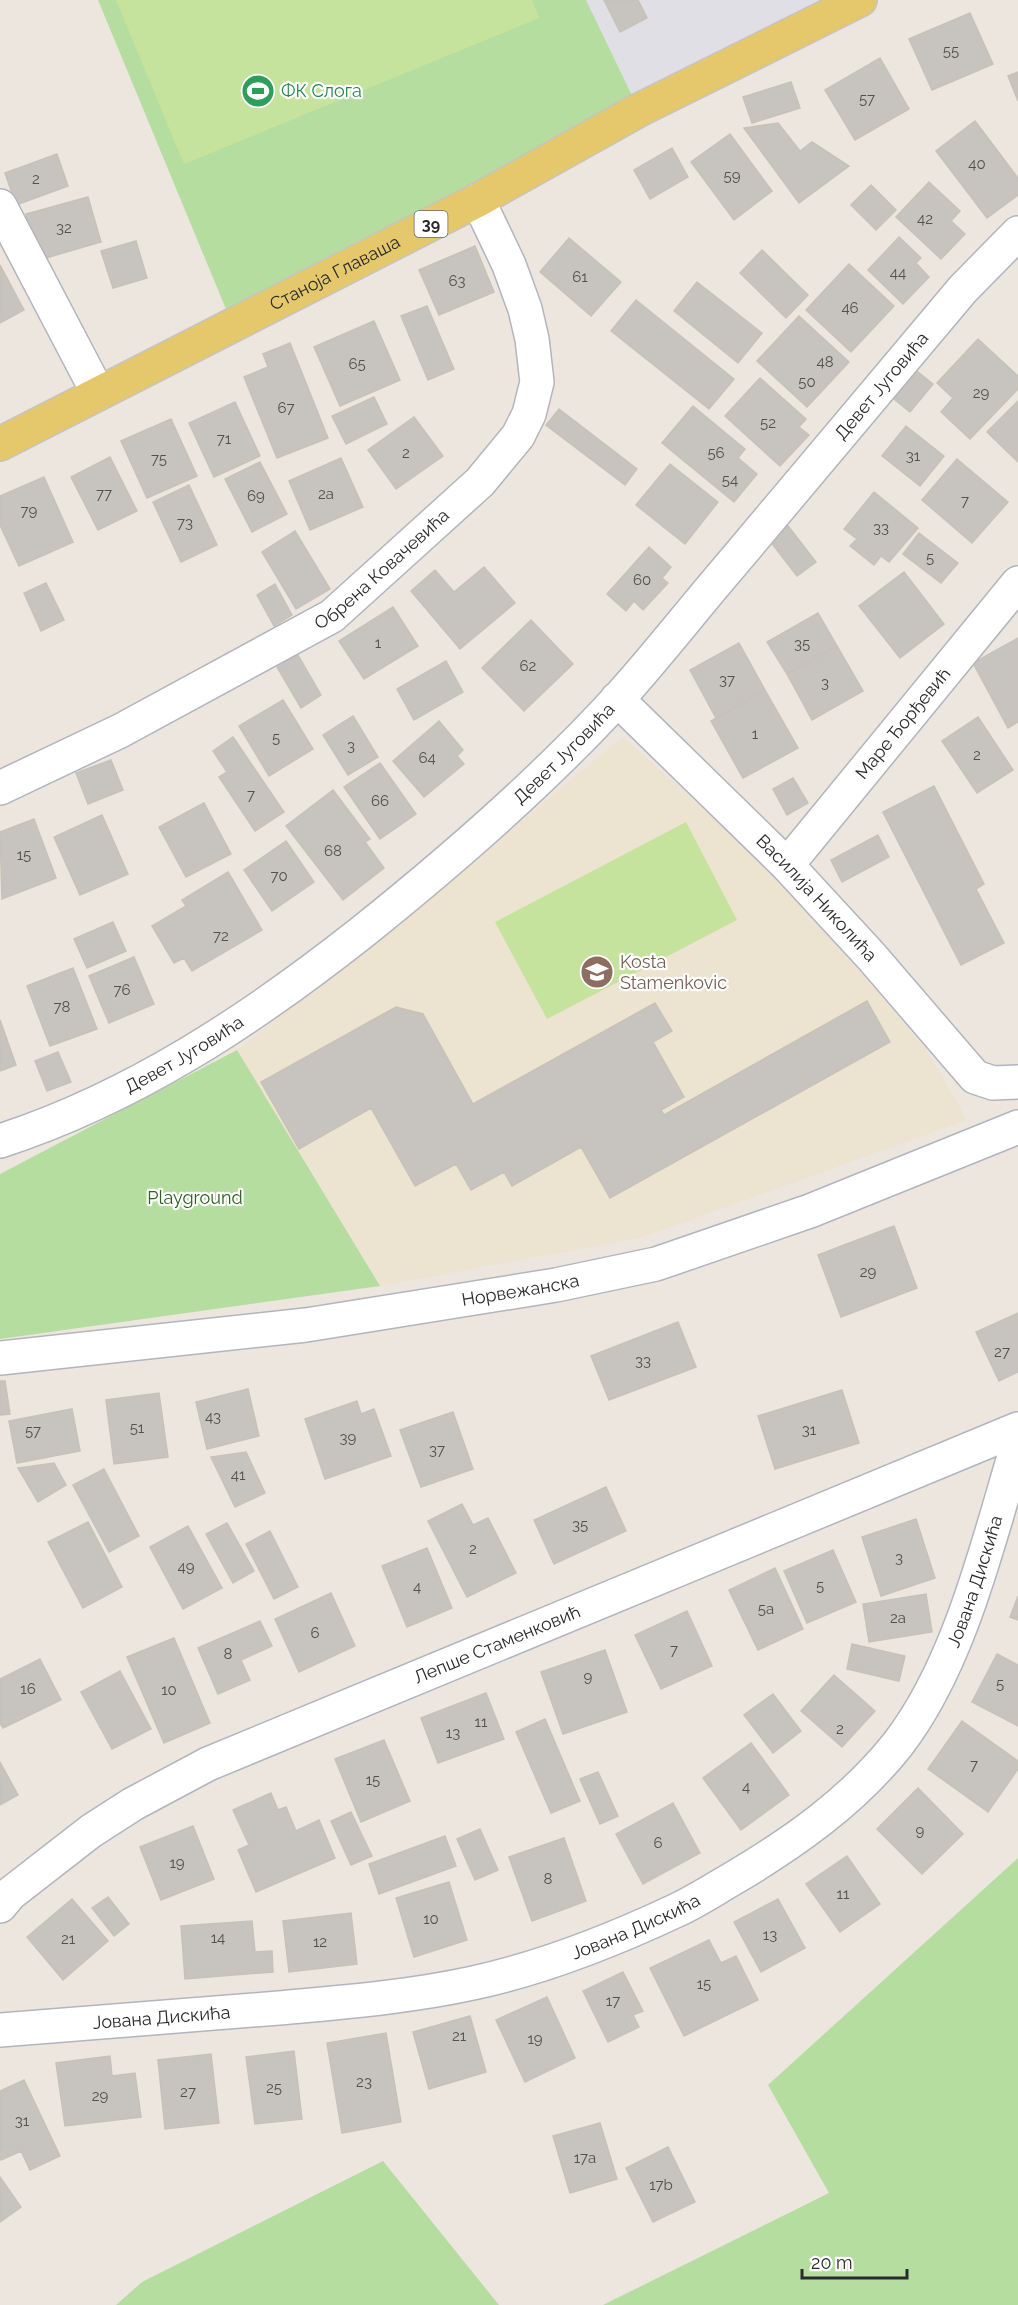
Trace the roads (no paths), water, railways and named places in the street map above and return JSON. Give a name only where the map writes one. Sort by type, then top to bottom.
[{"type":"main road","name":"Станоја Главаша","points":[[0,444],[478,200],[639,110],[860,0]]},
{"type":"street","name":"Обрена Ковачевића","points":[[0,788],[120,731],[332,616],[480,482],[518,436],[529,414],[537,382],[532,339],[525,309],[508,265],[478,200]]},
{"type":"street","points":[[0,206],[98,393]]},
{"type":"street","name":"Девет Југовића","points":[[0,1141],[31,1131],[114,1095],[219,1035],[312,972],[425,881],[522,795],[617,699],[963,289],[1018,233]]},
{"type":"street","name":"Маре Ђорђевић","points":[[787,865],[1018,583]]},
{"type":"street","name":"Василија Николића","points":[[617,699],[787,865],[871,956],[975,1077],[993,1083],[1018,1082]]},
{"type":"street","name":"Норвежанска","points":[[0,1358],[306,1324],[556,1285],[656,1264],[810,1211],[1018,1126]]},
{"type":"street","name":"Лепше Стаменковић","points":[[0,1906],[10,1894],[91,1832],[132,1804],[208,1764],[1018,1428]]},
{"type":"street","name":"Јована Дискића","points":[[0,2030],[178,2017],[405,1995],[474,1983],[554,1961],[678,1911],[780,1851],[824,1818],[898,1744],[922,1708],[968,1606],[1018,1443]]},
{"type":"place","name":"ФК Слога","points":[[258,91]]},
{"type":"place","name":"Kosta Stamenkovic","points":[[597,972]]},
{"type":"park label","name":"Playground","points":[[195,1198]]}]
